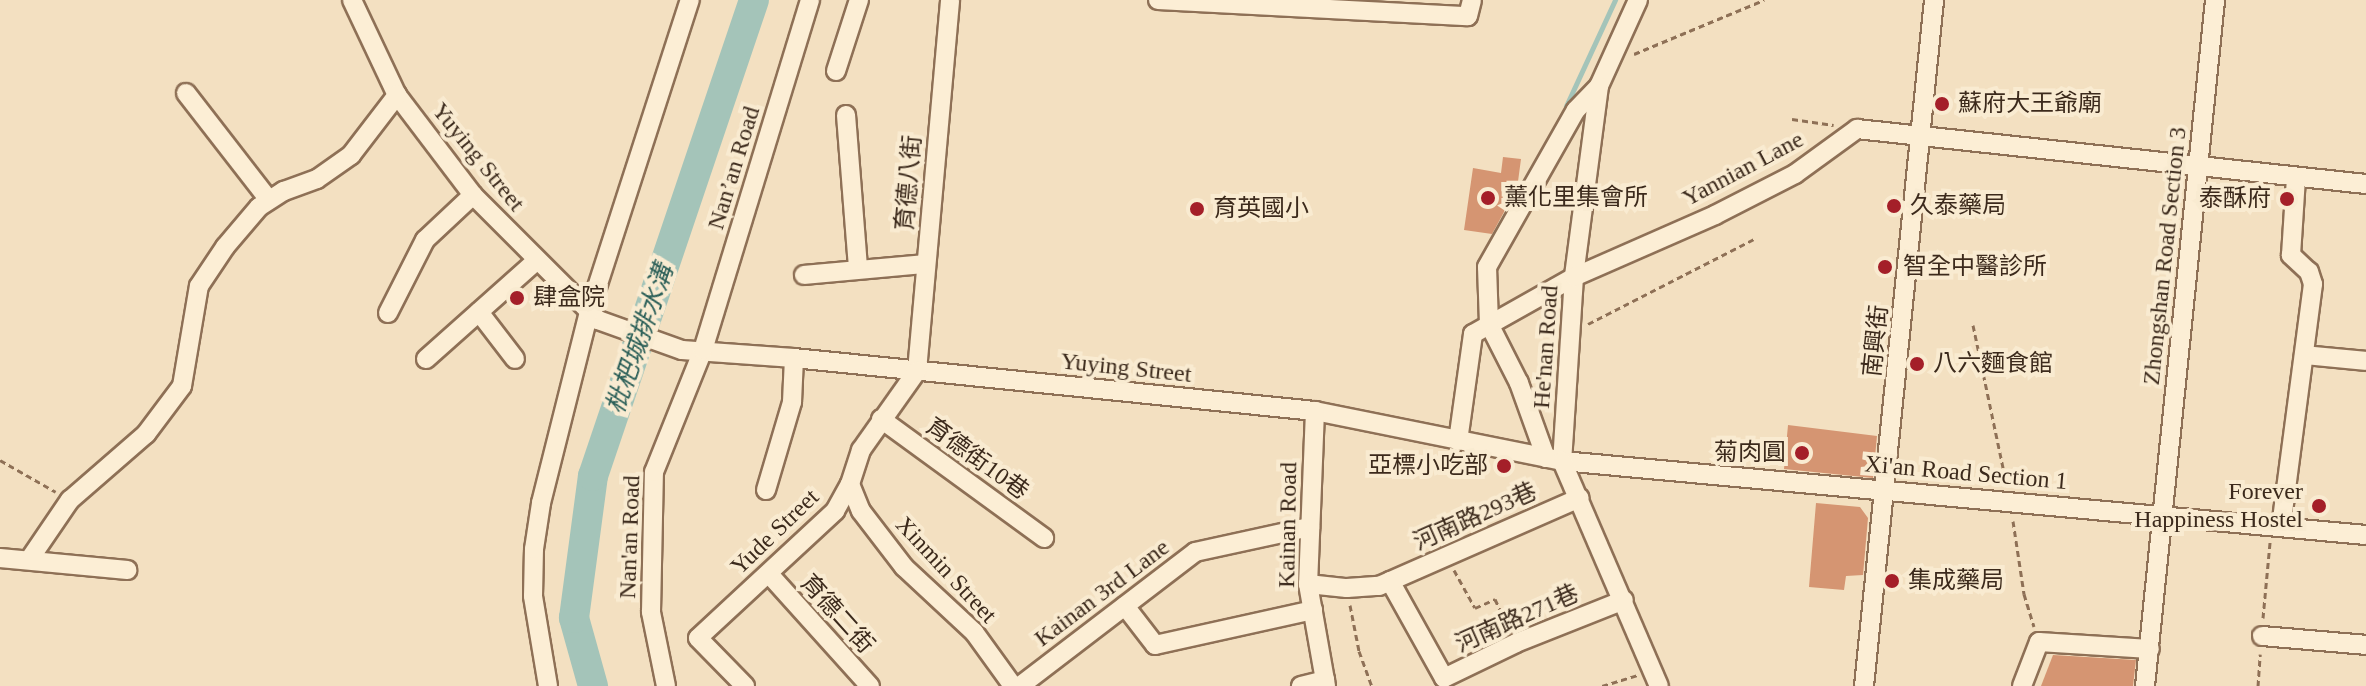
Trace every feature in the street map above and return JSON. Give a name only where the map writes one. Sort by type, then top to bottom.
[{"type":"street","name":"Yuying Street","points":[[352,0],[397,95],[473,195],[594,316],[682,350],[794,358],[1315,411],[1554,459]]},
{"type":"street","points":[[548,686],[535,620],[534,549],[541,503],[690,0]]},
{"type":"street","name":"Nan’an Road","points":[[703,350],[810,0]]},
{"type":"street","points":[[836,71],[859,0]]},
{"type":"street","name":"育德八街","points":[[917,371],[950,0]]},
{"type":"street","points":[[1158,0],[1470,8]]},
{"type":"street","name":"He'nan Road","points":[[1638,0],[1599,86],[1554,459],[1579,498],[1656,678]]},
{"type":"street","name":"南興街","points":[[1864,686],[1934,0]]},
{"type":"street","name":"Zhongshan Road Section 3","points":[[2145,686],[2215,0]]},
{"type":"street","points":[[1554,459],[1489,324],[1487,267],[1576,110],[1599,86]]},
{"type":"street","points":[[186,93],[269,200]]},
{"type":"street","points":[[29,560],[70,500],[146,434],[182,386],[199,286],[225,247],[259,207],[317,179],[351,155],[397,95]]},
{"type":"street","points":[[846,115],[858,269]]},
{"type":"street","points":[[1857,129],[2366,184]]},
{"type":"street","name":"Yannian Lane","points":[[1458,441],[1473,334],[1574,277],[1715,215],[1782,181],[1857,129]]},
{"type":"street","points":[[2276,526],[2313,284],[2309,272],[2291,255],[2296,178]]},
{"type":"street","points":[[388,313],[425,240],[473,195]]},
{"type":"street","points":[[426,359],[536,261]]},
{"type":"street","points":[[804,275],[926,264]]},
{"type":"street","points":[[479,312],[515,359]]},
{"type":"street","name":"Nan'an Road","points":[[666,686],[651,612],[654,472],[703,350]]},
{"type":"street","points":[[2304,355],[2366,361]]},
{"type":"street","points":[[766,490],[792,402],[794,358]]},
{"type":"street","name":"Yude Street","points":[[745,686],[698,638],[835,511],[850,484],[861,450],[917,371]]},
{"type":"street","name":"Kainan Road","points":[[1315,411],[1308,584],[1325,683]]},
{"type":"street","name":"育德街10巷","points":[[881,419],[1044,538]]},
{"type":"street","name":"Xi'an Road Section 1","points":[[1554,459],[2366,535]]},
{"type":"street","name":"Xinmin Street","points":[[850,484],[861,511],[904,567],[974,632],[1013,686]]},
{"type":"street","name":"河南路293巷","points":[[1308,584],[1347,588],[1390,581],[1579,498]]},
{"type":"street","name":"Kainan 3rd Lane","points":[[1020,686],[1195,552],[1310,527]]},
{"type":"street","points":[[0,558],[127,570]]},
{"type":"street","name":"育德二街","points":[[769,574],[870,686]]},
{"type":"street","name":"河南路271巷","points":[[1390,581],[1444,678],[1516,643],[1624,600]]},
{"type":"street","points":[[1125,606],[1155,645],[1313,610]]},
{"type":"street","points":[[2262,636],[2366,645]]},
{"type":"street","points":[[2022,686],[2039,642],[2150,649]]},
{"type":"street","points":[[1301,686],[1325,683]]},
{"type":"path","points":[[1609,64],[1764,0]]},
{"type":"path","points":[[1792,119],[1857,129]]},
{"type":"path","points":[[1570,333],[1754,239]]},
{"type":"path","points":[[1973,325],[2010,501],[2024,594],[2039,642]]},
{"type":"path","points":[[0,460],[70,500]]},
{"type":"path","points":[[2258,686],[2276,526]]},
{"type":"path","points":[[1447,556],[1475,608],[1495,599],[1516,643]]},
{"type":"path","points":[[1347,588],[1359,651],[1372,686]]},
{"type":"path","points":[[1602,686],[1656,678]]},
{"type":"building","name":"薰化里集會所","points":[[1503,157],[1521,159],[1517,189],[1508,188],[1504,212],[1492,234],[1464,230],[1473,168],[1501,173]]},
{"type":"building","points":[[1788,425],[1877,436],[1873,478],[1784,469]]},
{"type":"building","points":[[1816,503],[1860,507],[1868,518],[1863,575],[1846,576],[1844,590],[1809,587]]},
{"type":"building","points":[[2053,655],[2136,660],[2133,686],[2041,686]]},
{"type":"waterway","name":"枇杷城排水溝","points":[[593,686],[574,618],[593,476],[754,0]]},
{"type":"waterway","points":[[1566,106],[1615,0]]},
{"type":"place","name":"蘇府大王爺廟","points":[[1942,104]]},
{"type":"place","name":"薰化里集會所","points":[[1488,198]]},
{"type":"place","name":"泰酥府","points":[[2287,199]]},
{"type":"place","name":"久泰藥局","points":[[1894,206]]},
{"type":"place","name":"育英國小","points":[[1197,209]]},
{"type":"place","name":"智全中醫診所","points":[[1885,267]]},
{"type":"place","name":"肆盒院","points":[[517,298]]},
{"type":"place","name":"八六麵食館","points":[[1917,364]]},
{"type":"place","name":"菊肉圓","points":[[1802,453]]},
{"type":"place","name":"亞標小吃部","points":[[1504,466]]},
{"type":"place","name":"Forever Happiness Hostel","points":[[2319,506]]},
{"type":"place","name":"集成藥局","points":[[1892,581]]}]
